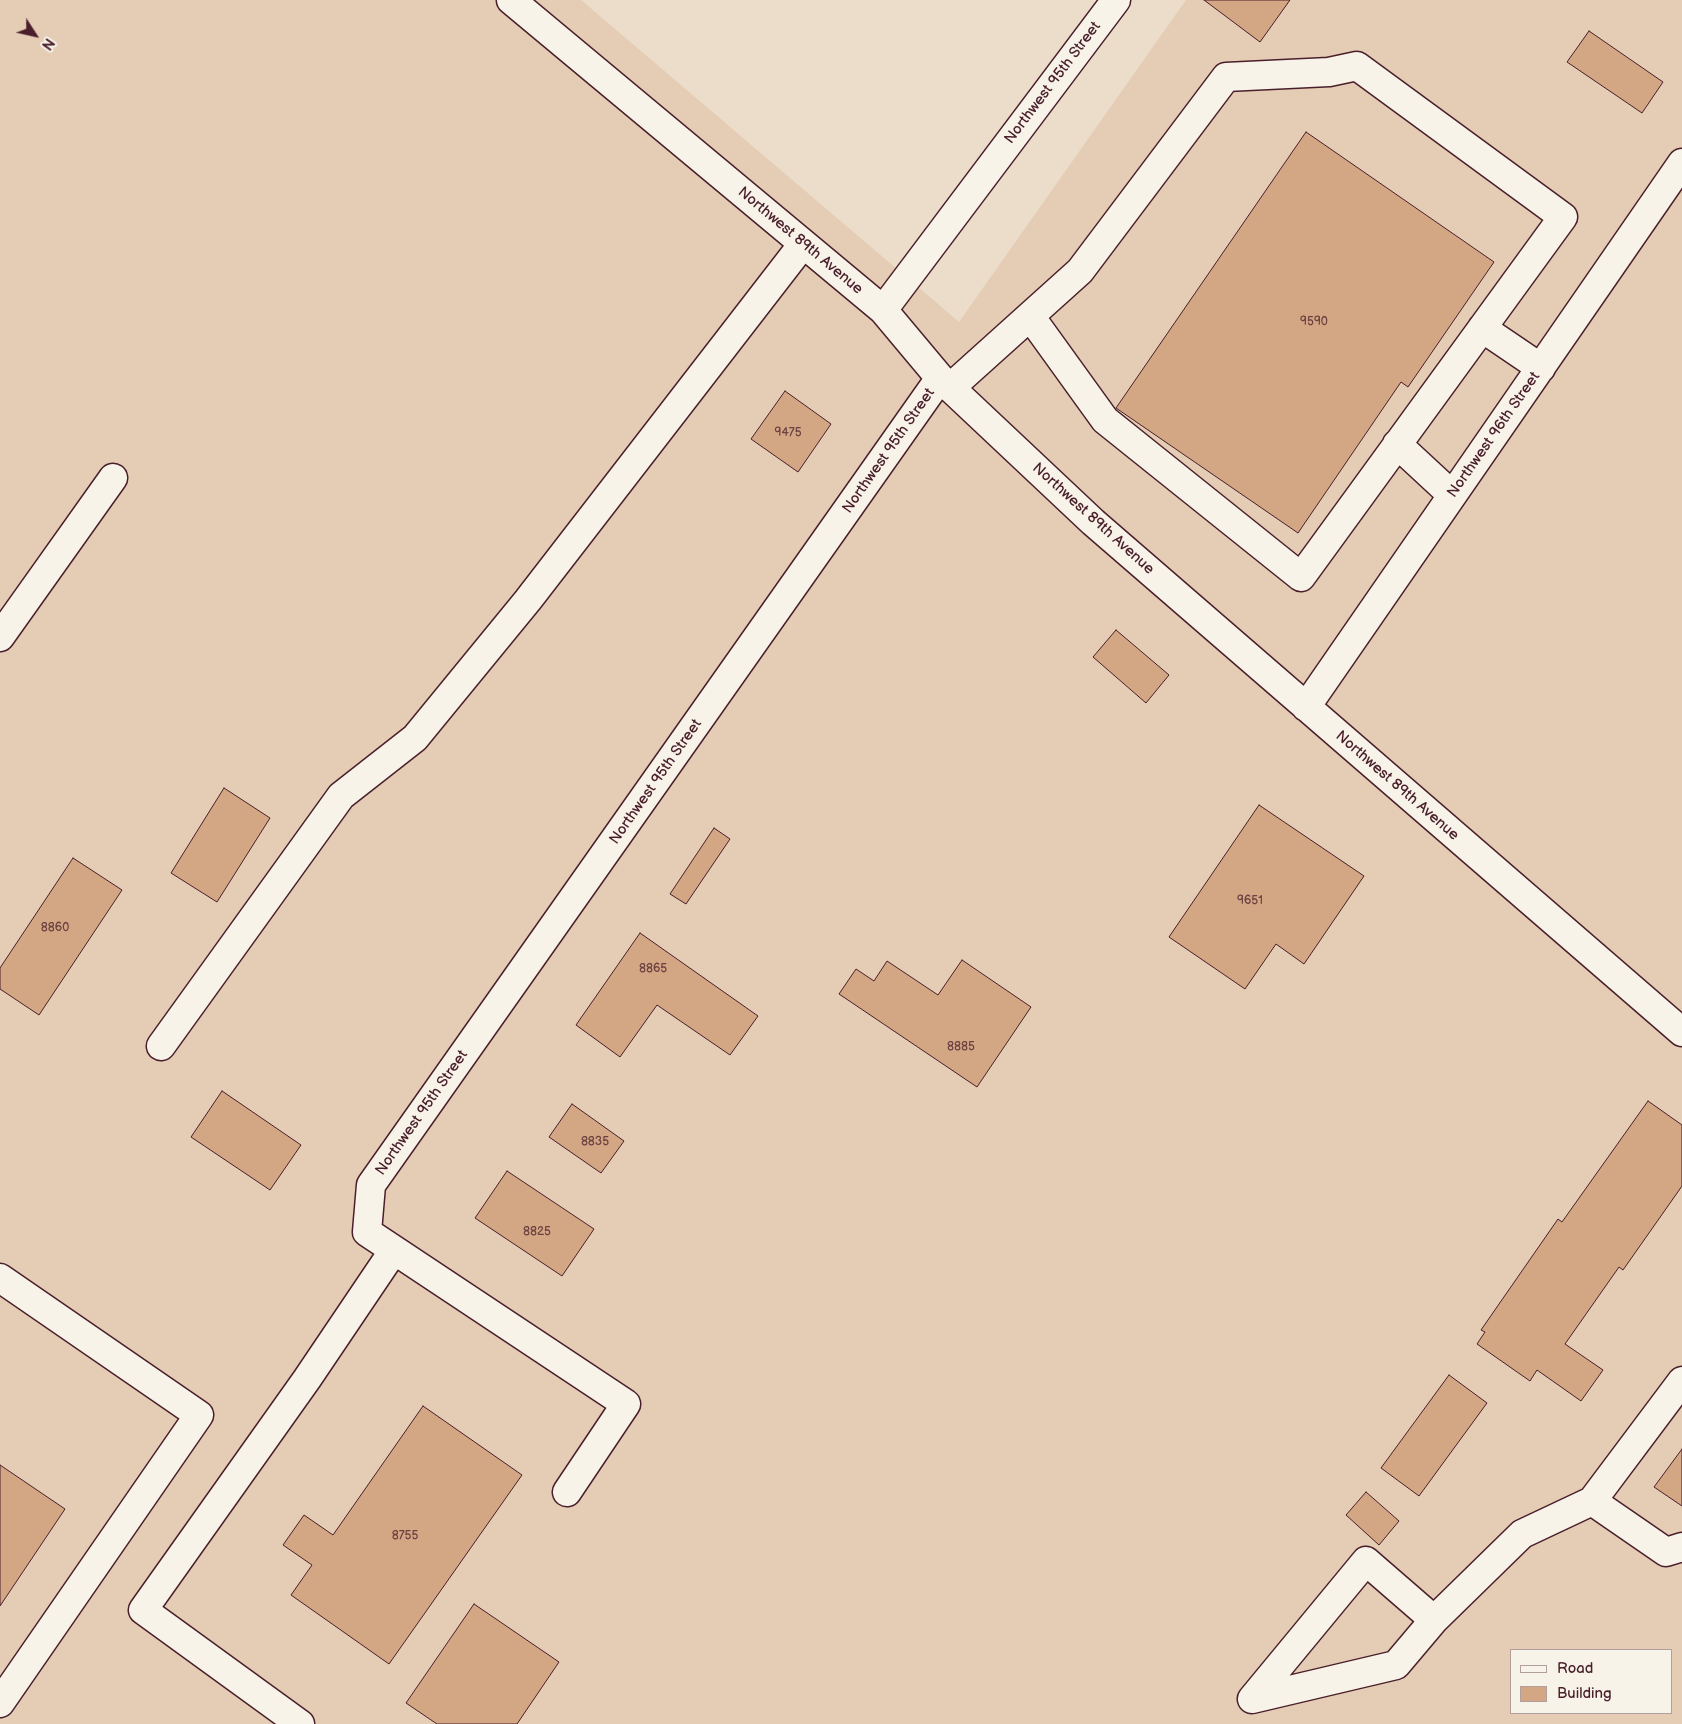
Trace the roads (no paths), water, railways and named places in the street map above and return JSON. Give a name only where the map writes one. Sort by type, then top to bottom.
[{"type":"street","name":"Northwest 89th Avenue","points":[[511,0],[883,310],[945,383],[1093,522],[1682,1032]]},
{"type":"street","name":"Northwest 95th Street","points":[[883,310],[1116,0]]},
{"type":"street","name":"Northwest 95th Street","points":[[394,1250],[367,1232],[371,1185],[945,383],[1030,316],[1080,271],[1226,77],[1330,72],[1357,66],[1563,216],[1482,328]]},
{"type":"street","name":"Northwest 96th Street","points":[[1306,707],[1682,163]]},
{"type":"street","points":[[161,1046],[341,796],[415,738],[528,600],[803,244]]},
{"type":"street","points":[[1030,316],[1105,420],[1301,577],[1482,328],[1541,368]]},
{"type":"street","points":[[1397,444],[1452,495]]},
{"type":"street","points":[[0,637],[113,478]]},
{"type":"street","points":[[300,1724],[142,1610],[307,1379],[394,1250],[626,1404],[566,1492]]},
{"type":"street","points":[[0,1278],[199,1415],[0,1703]]},
{"type":"street","points":[[1434,1620],[1366,1560],[1252,1699],[1396,1665],[1434,1620],[1522,1534],[1592,1501],[1682,1381]]},
{"type":"street","points":[[1592,1501],[1666,1552],[1682,1547]]}]
